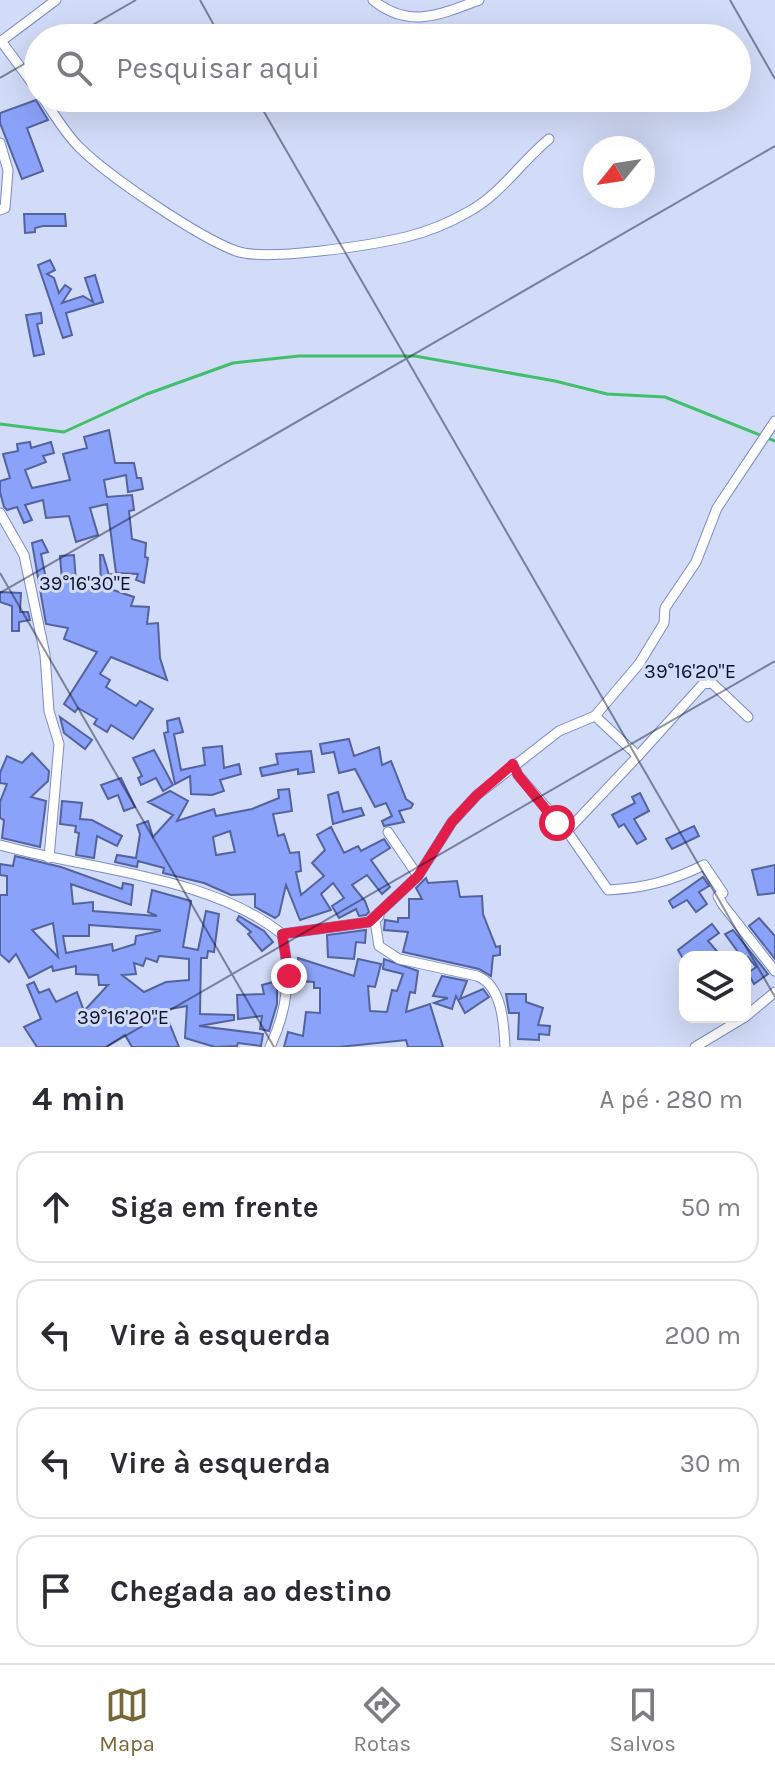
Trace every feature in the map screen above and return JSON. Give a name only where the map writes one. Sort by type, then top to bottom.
[{"type":"street","points":[[373,0],[390,14],[413,18],[443,14],[479,0]]},
{"type":"street","points":[[24,73],[0,41],[52,1]]},
{"type":"street","points":[[53,112],[79,147],[145,198],[208,238],[239,252],[276,255],[405,237],[432,228],[469,212],[494,195],[549,139]]},
{"type":"street","points":[[0,143],[9,186],[5,208],[0,210]]},
{"type":"street","points":[[282,934],[369,922],[418,876],[452,822],[477,795],[559,731],[595,716],[639,664],[664,623],[665,608],[696,562],[717,508],[775,421]]},
{"type":"street","points":[[0,513],[24,555],[45,655],[49,711],[59,744],[49,858]]},
{"type":"street","points":[[567,831],[703,684],[712,683],[748,717]]},
{"type":"street","points":[[595,716],[638,756]]},
{"type":"street","points":[[513,764],[518,775],[567,831],[608,890],[647,888],[704,865],[723,893],[718,896],[723,905],[775,971]]},
{"type":"street","points":[[388,832],[418,876]]},
{"type":"street","points":[[0,845],[215,896],[257,914],[282,934],[289,976],[286,1005],[270,1047]]},
{"type":"street","points":[[381,912],[375,921],[379,946],[399,959],[477,976],[488,982],[499,1004],[505,1047]]},
{"type":"street","points":[[751,1012],[775,992]]},
{"type":"street","points":[[695,1047],[735,1023]]},
{"type":"building","points":[[24,104],[24,112],[43,112],[48,120],[27,128],[43,171],[22,179],[0,123],[0,113]]},
{"type":"building","points":[[24,214],[65,214],[66,226],[43,226],[35,228],[35,232],[25,233]]},
{"type":"building","points":[[50,260],[55,270],[47,274],[54,278],[59,293],[65,285],[71,289],[62,303],[83,296],[93,302],[85,278],[95,275],[103,302],[66,313],[72,335],[63,338],[38,265]]},
{"type":"building","points":[[41,313],[42,323],[37,324],[44,354],[34,356],[26,315]]},
{"type":"building","points":[[109,430],[115,463],[134,463],[137,478],[141,478],[143,489],[128,492],[126,475],[104,480],[107,497],[132,495],[134,510],[129,511],[132,539],[146,543],[145,557],[148,558],[144,583],[136,580],[138,574],[116,573],[107,504],[90,508],[98,535],[76,542],[69,516],[46,518],[43,500],[25,505],[32,520],[24,523],[17,507],[7,510],[4,507],[0,492],[0,481],[10,478],[3,454],[18,451],[17,444],[30,442],[31,448],[51,442],[54,453],[43,456],[46,462],[25,470],[32,488],[70,480],[63,454],[87,448],[84,437]]},
{"type":"building","points":[[42,540],[48,552],[41,554],[46,579],[62,580],[60,556],[74,555],[76,582],[101,588],[100,555],[103,555],[109,575],[112,574],[113,590],[134,597],[131,606],[149,607],[147,624],[158,623],[160,658],[167,680],[111,657],[100,674],[110,680],[106,687],[136,706],[140,701],[153,709],[133,739],[111,725],[107,732],[94,724],[97,719],[78,708],[75,712],[64,704],[97,652],[64,639],[68,628],[46,624],[32,543]]},
{"type":"building","points":[[0,592],[21,593],[20,612],[28,612],[30,620],[19,622],[19,631],[12,631],[12,606],[0,602]]},
{"type":"building","points":[[60,717],[92,740],[85,749],[64,733]]},
{"type":"building","points":[[179,718],[183,732],[174,734],[181,770],[205,765],[203,748],[222,746],[224,768],[239,764],[241,774],[220,780],[224,791],[212,795],[191,794],[190,776],[175,784],[164,733],[168,732],[167,721]]},
{"type":"building","points":[[349,739],[354,756],[379,747],[382,765],[391,761],[406,799],[413,804],[411,808],[399,811],[404,822],[384,826],[382,821],[392,816],[386,803],[375,807],[355,769],[339,773],[334,752],[322,754],[320,744]]},
{"type":"building","points":[[154,750],[173,785],[163,791],[156,778],[141,785],[138,778],[142,776],[133,758]]},
{"type":"building","points":[[311,751],[314,772],[298,774],[298,769],[262,776],[260,768],[278,764],[276,754]]},
{"type":"building","points":[[32,753],[49,771],[48,781],[31,797],[46,801],[40,847],[2,838],[4,820],[0,818],[0,802],[7,784],[0,783],[0,773],[7,756],[22,763]]},
{"type":"building","points":[[121,778],[135,807],[124,811],[118,795],[108,799],[101,785]]},
{"type":"building","points":[[289,789],[292,811],[273,814],[278,836],[284,834],[290,853],[299,852],[301,871],[296,872],[301,895],[324,876],[312,863],[325,850],[317,835],[331,827],[344,853],[358,846],[361,851],[384,839],[390,848],[371,860],[390,887],[382,894],[367,875],[352,885],[365,901],[369,912],[366,915],[359,916],[356,909],[339,918],[332,906],[344,898],[333,883],[321,894],[331,910],[300,920],[286,885],[279,915],[275,918],[255,907],[255,894],[231,895],[204,883],[163,873],[164,868],[138,861],[137,867],[115,862],[117,855],[136,858],[140,834],[137,825],[148,821],[153,837],[173,815],[148,802],[170,791],[188,801],[177,821],[214,809],[216,816],[252,809],[279,798],[278,790]],"holes":[[[230,831],[235,852],[216,855],[213,837]]]},
{"type":"building","points":[[338,792],[343,812],[361,808],[364,815],[333,824],[328,795]]},
{"type":"building","points":[[640,793],[649,811],[634,819],[646,839],[637,844],[624,824],[619,827],[612,815],[635,803],[632,797]]},
{"type":"building","points":[[62,801],[82,803],[80,819],[92,820],[122,836],[117,846],[97,836],[94,858],[76,855],[79,833],[75,832],[76,826],[60,824]]},
{"type":"building","points":[[694,826],[699,836],[672,849],[666,839]]},
{"type":"building","points":[[15,856],[61,867],[122,889],[123,883],[133,885],[131,905],[71,884],[73,904],[93,902],[93,911],[157,916],[148,912],[152,890],[191,901],[183,947],[198,950],[206,911],[219,914],[214,952],[208,951],[207,958],[201,958],[200,1014],[234,1015],[234,1020],[199,1026],[263,1034],[261,1046],[238,1043],[237,1046],[215,1047],[185,1038],[187,1006],[164,1010],[179,1047],[132,1047],[125,1035],[106,1047],[37,1047],[24,1027],[41,1019],[27,985],[34,982],[39,993],[49,989],[56,1002],[77,992],[84,1011],[108,985],[99,985],[98,975],[76,974],[76,966],[53,971],[52,966],[29,978],[16,954],[9,962],[0,954],[0,895],[7,895],[7,876],[0,875],[0,864],[13,866]],"holes":[[[53,923],[58,957],[32,930]],[[89,925],[160,930],[160,931],[136,936],[135,944],[113,951],[112,944],[66,953],[63,936],[89,936]],[[159,956],[189,959],[189,980],[166,982],[144,992],[122,975],[136,974],[134,963],[143,966],[146,958],[157,962]]]},
{"type":"building","points":[[775,865],[775,893],[758,895],[752,870]]},
{"type":"building","points":[[703,877],[709,886],[699,892],[707,904],[696,912],[687,900],[673,908],[669,901]]},
{"type":"building","points":[[426,878],[428,883],[457,881],[460,897],[482,896],[483,914],[496,947],[500,946],[500,955],[493,956],[491,976],[479,969],[403,952],[408,932],[384,930],[385,920],[398,922],[398,918],[409,918],[409,899],[422,899],[416,888]]},
{"type":"building","points":[[239,916],[264,931],[273,942],[262,951],[248,934],[251,932],[237,920]]},
{"type":"building","points":[[759,918],[775,936],[775,959],[749,926]]},
{"type":"building","points":[[712,924],[719,933],[708,941],[717,951],[678,950]]},
{"type":"building","points":[[366,930],[365,943],[356,942],[354,959],[328,957],[327,935]]},
{"type":"building","points":[[733,930],[750,951],[737,951],[725,934]]},
{"type":"building","points":[[751,953],[768,974],[754,984],[751,971],[756,967],[751,961]]},
{"type":"building","points":[[298,958],[354,976],[358,959],[381,964],[375,987],[368,986],[370,1011],[387,1012],[392,990],[397,991],[403,974],[383,969],[384,959],[418,971],[415,993],[410,992],[406,1012],[430,1004],[443,1047],[408,1047],[406,1040],[339,1047],[284,1047],[288,1032],[303,1036],[306,1012],[320,1013],[320,988],[314,988],[314,982],[298,981]]},
{"type":"building","points":[[442,976],[467,981],[460,999],[483,989],[489,997],[465,1013],[456,996],[452,1009],[434,1003],[448,998],[433,996]]},
{"type":"building","points":[[277,981],[277,1004],[269,1031],[260,1029],[262,1016],[238,1019],[237,995],[264,994],[262,985]]},
{"type":"building","points":[[506,994],[526,994],[526,1002],[543,1008],[538,1025],[550,1026],[549,1035],[539,1034],[539,1040],[518,1039],[519,1013],[509,1013]]},
{"type":"waterway","points":[[0,424],[64,432],[147,394],[233,363],[299,356],[415,356],[555,381],[607,394],[665,397],[775,441]]},
{"type":"route","points":[[289,976],[282,934],[308,933],[369,922],[418,876],[452,822],[513,764],[518,775],[557,823]]}]
